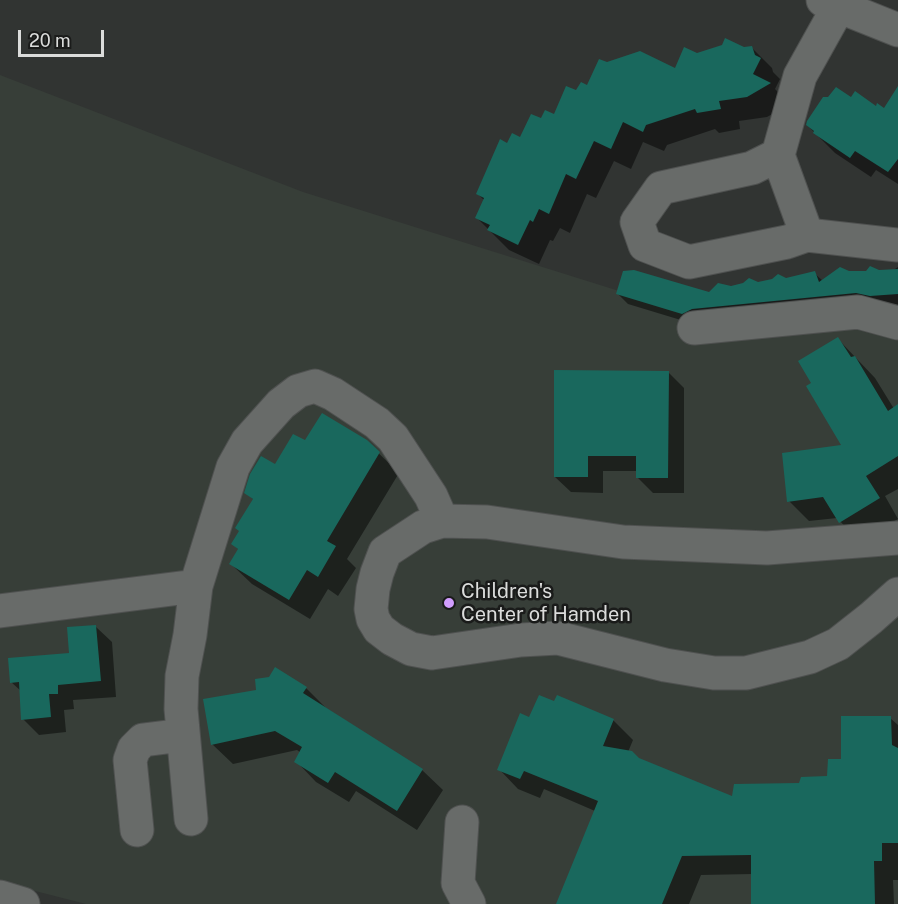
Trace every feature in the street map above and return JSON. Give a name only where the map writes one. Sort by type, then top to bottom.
[{"type":"street","points":[[807,236],[778,155],[800,76],[831,3],[898,30]]},
{"type":"street","points":[[778,155],[752,168],[661,188],[637,222],[645,245],[689,261],[807,236],[898,245]]},
{"type":"street","points":[[694,328],[858,312],[898,323]]},
{"type":"street","points":[[191,819],[181,709],[182,676],[196,586],[233,466],[247,442],[280,404],[298,392],[315,386],[333,394],[377,423],[393,438],[431,496],[442,521]]},
{"type":"street","points":[[898,538],[766,548],[624,542],[487,522],[442,521],[423,527],[385,552],[373,589],[371,609],[373,619],[379,629],[392,639],[411,649],[432,653],[521,640],[558,638],[665,665],[714,673],[746,673],[810,657],[838,644],[898,594]]},
{"type":"street","points":[[0,611],[196,586]]},
{"type":"street","points":[[138,830],[130,760],[134,749],[143,740],[183,735]]},
{"type":"street","points":[[462,822],[458,883],[469,904]]},
{"type":"street","points":[[0,897],[23,904]]},
{"type":"shaded area","name":"Children's Center of Hamden","points":[[0,75],[303,192],[683,311],[746,321],[898,307],[898,904],[86,904],[0,882]]},
{"type":"building","points":[[725,38],[744,47],[752,46],[755,55],[761,58],[753,74],[771,83],[747,97],[719,101],[721,109],[697,113],[695,109],[646,125],[643,132],[623,122],[611,149],[594,141],[576,179],[566,174],[549,214],[539,209],[533,222],[530,220],[518,245],[487,230],[490,225],[475,218],[484,198],[476,194],[500,139],[507,143],[512,133],[520,137],[531,114],[541,118],[545,110],[554,114],[566,86],[576,90],[581,82],[587,85],[599,59],[607,62],[640,51],[675,68],[684,47],[697,53],[722,45]]},
{"type":"building","points":[[898,86],[898,159],[888,172],[855,151],[850,158],[813,133],[814,131],[806,125],[823,97],[828,97],[836,87],[851,97],[855,91],[876,106],[877,103],[884,108]]},
{"type":"building","points":[[870,266],[879,270],[898,269],[898,294],[870,296],[856,293],[692,309],[682,314],[616,294],[623,271],[634,270],[709,292],[718,283],[731,286],[743,283],[749,278],[758,282],[772,279],[778,274],[786,278],[815,271],[819,282],[840,267],[849,271],[866,271]]},
{"type":"building","points":[[838,337],[851,357],[855,356],[888,411],[898,404],[898,456],[866,476],[880,498],[839,523],[823,497],[787,502],[782,453],[841,445],[806,386],[811,383],[798,361]]},
{"type":"building","points":[[554,370],[669,371],[668,478],[636,478],[636,456],[588,456],[588,477],[554,477]]},
{"type":"building","points":[[322,413],[367,440],[380,452],[327,541],[336,546],[318,577],[307,570],[289,600],[229,564],[238,549],[231,544],[239,531],[235,528],[253,499],[244,493],[250,474],[261,456],[275,464],[293,434],[305,440]]},
{"type":"building","points":[[96,625],[101,681],[58,685],[58,694],[49,694],[51,717],[21,720],[19,682],[10,683],[8,658],[69,653],[67,627]]},
{"type":"building","points":[[275,667],[307,687],[303,693],[423,769],[397,811],[335,772],[328,783],[294,762],[302,747],[275,731],[211,745],[203,699],[256,690],[255,679],[269,677]]},
{"type":"building","points":[[539,695],[554,701],[557,695],[614,719],[603,746],[632,751],[639,758],[732,796],[734,784],[799,783],[801,777],[827,776],[828,759],[841,759],[841,716],[891,716],[892,745],[898,748],[898,843],[882,843],[882,861],[874,861],[875,904],[751,904],[751,855],[682,856],[662,904],[556,904],[598,801],[524,771],[520,779],[497,770],[520,713],[529,717]]},
{"type":"place","name":"Children's Center of Hamden","points":[[449,603]]}]
